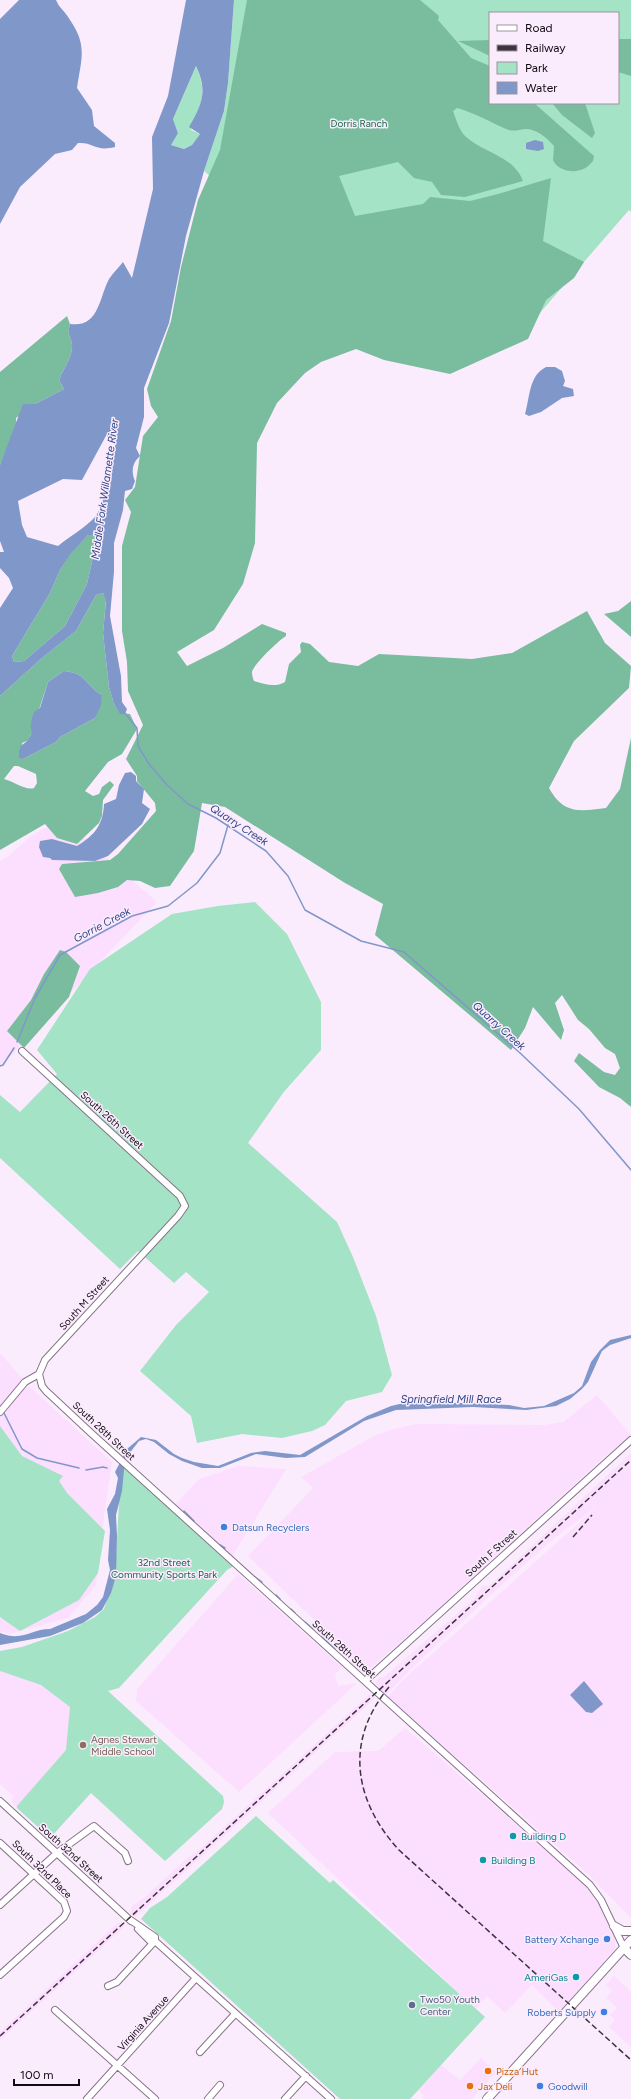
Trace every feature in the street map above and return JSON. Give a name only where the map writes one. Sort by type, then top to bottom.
[{"type":"main road","points":[[614,1926],[623,1931],[631,1930]]},
{"type":"main road","points":[[490,2098],[631,1940]]},
{"type":"main road","points":[[624,1948],[631,1954]]},
{"type":"street","name":"South 26th Street","points":[[22,1051],[180,1196],[185,1206]]},
{"type":"street","name":"South M Street","points":[[0,1412],[25,1382],[38,1374],[45,1360],[178,1216],[185,1206]]},
{"type":"street","name":"South 28th Street","points":[[38,1374],[42,1386],[46,1391],[129,1468],[590,1885],[601,1900],[624,1948]]},
{"type":"street","name":"South F Street","points":[[365,1681],[631,1440]]},
{"type":"street","name":"South 32nd Street","points":[[0,1802],[129,1919],[155,1937],[155,1941],[330,2099]]},
{"type":"street","points":[[0,1905],[57,1853],[94,1826],[125,1853],[128,1861]]},
{"type":"street","name":"South 32nd Place","points":[[0,1843],[64,1902],[67,1911],[64,1917],[0,1975]]},
{"type":"street","points":[[108,1986],[117,1982],[155,1941]]},
{"type":"street","name":"Virginia Avenue","points":[[87,2099],[196,1978]]},
{"type":"street","points":[[55,2010],[155,2099]]},
{"type":"street","points":[[200,2052],[235,2014]]},
{"type":"street","points":[[285,2099],[306,2076]]},
{"type":"street","points":[[208,2099],[220,2086]]},
{"type":"shaded area","points":[[62,818],[157,902],[0,1067],[0,861],[9,856],[31,836]]},
{"type":"shaded area","points":[[0,1353],[30,1387],[112,1462],[96,1585],[68,1618],[9,1634],[0,1631]]},
{"type":"shaded area","points":[[597,1395],[631,1435],[603,1458],[442,1605],[366,1672],[248,1556],[313,1488],[301,1477],[374,1436],[393,1429],[418,1424],[545,1425],[563,1422]]},
{"type":"shaded area","points":[[631,1453],[631,1918],[589,1875],[388,1697],[404,1679],[599,1505],[557,1536],[507,1580],[417,1663],[387,1694],[382,1693],[376,1683],[378,1678],[384,1677],[474,1599],[482,1586],[489,1586]]},
{"type":"shaded area","name":"Datsun Recyclers","points":[[239,1466],[286,1469],[232,1557],[174,1506],[199,1479]]},
{"type":"shaded area","points":[[238,1574],[342,1667],[335,1675],[338,1686],[357,1683],[239,1792],[136,1701],[137,1689]]},
{"type":"shaded area","name":"Agnes Stewart Middle School","points":[[0,1671],[41,1685],[223,1796],[224,1802],[222,1809],[165,1861],[91,1793],[50,1838],[17,1808],[12,1802],[13,1796],[0,1784]]},
{"type":"shaded area","points":[[370,1694],[375,1697],[373,1700],[135,1917],[130,1913],[132,1906],[145,1897],[186,1859],[199,1850]]},
{"type":"shaded area","points":[[405,1728],[576,1876],[591,1890],[602,1908],[615,1940],[615,1949],[559,2012],[532,1985],[505,2013],[487,1996],[476,2009],[268,1813],[335,1752],[378,1751]]},
{"type":"shaded area","points":[[119,1922],[124,1927],[0,2040],[0,2032]]},
{"type":"shaded area","name":"Roberts Supply","points":[[614,1976],[631,1991],[631,2047],[609,2027],[615,2020],[610,2015],[617,2008],[606,1998],[612,1991],[606,1985]]},
{"type":"shaded area","points":[[481,2058],[496,2072],[472,2099],[422,2099],[424,2096],[418,2090],[441,2065],[460,2080]]},
{"type":"green space","name":"Dorris Ranch","points":[[234,0],[631,0],[631,212],[629,210],[532,322],[310,258],[204,171],[224,111],[228,83]]},
{"type":"green space","points":[[247,0],[420,0],[439,16],[438,20],[471,58],[489,66],[489,104],[535,104],[594,156],[593,161],[586,168],[575,171],[562,169],[553,160],[554,146],[537,132],[529,129],[509,130],[457,108],[453,111],[459,128],[463,134],[472,142],[513,166],[523,181],[465,197],[441,195],[432,182],[414,178],[398,162],[339,176],[355,216],[423,204],[430,197],[470,201],[551,178],[543,241],[584,262],[574,278],[546,300],[528,339],[450,374],[384,360],[356,349],[321,362],[305,373],[277,403],[257,443],[255,543],[243,584],[214,630],[177,652],[187,666],[223,648],[262,624],[286,633],[286,636],[272,647],[261,659],[253,669],[253,677],[254,681],[277,685],[285,682],[289,664],[301,652],[300,645],[302,642],[310,644],[329,662],[358,666],[379,654],[472,659],[512,653],[587,611],[605,643],[631,666],[629,688],[574,741],[549,788],[555,797],[567,807],[580,810],[606,808],[620,789],[631,738],[631,1107],[620,1098],[599,1087],[574,1061],[579,1053],[604,1072],[615,1075],[620,1068],[615,1054],[605,1048],[589,1029],[578,1020],[562,995],[555,1003],[564,1030],[561,1040],[533,1007],[525,1028],[511,1050],[375,935],[383,904],[345,883],[225,807],[202,803],[194,851],[170,886],[155,888],[140,881],[127,880],[118,887],[98,893],[75,897],[59,869],[62,864],[110,860],[118,854],[156,811],[155,803],[137,781],[137,776],[126,759],[143,725],[128,691],[127,662],[122,631],[122,546],[131,512],[125,500],[135,487],[143,436],[158,417],[151,406],[147,389],[171,321],[181,267],[198,200],[220,150]]},
{"type":"green space","points":[[619,39],[631,39],[631,76],[619,72]]},
{"type":"green space","points":[[489,40],[489,56],[458,41]]},
{"type":"green space","points":[[196,66],[202,83],[202,100],[191,130],[200,134],[192,145],[184,149],[171,145],[178,132],[173,119]]},
{"type":"green space","points":[[553,104],[585,104],[595,133],[592,138],[562,115]]},
{"type":"green space","points":[[67,316],[70,324],[69,335],[72,342],[72,348],[69,360],[59,380],[64,389],[35,404],[16,418],[16,427],[0,465],[0,372]]},
{"type":"green space","points":[[88,535],[95,535],[97,539],[87,584],[65,626],[24,661],[14,662],[12,656],[50,593],[60,570],[71,552]]},
{"type":"green space","points":[[103,593],[106,600],[103,633],[109,687],[114,704],[120,713],[130,714],[137,729],[122,754],[108,762],[85,791],[93,796],[99,794],[102,787],[110,781],[114,785],[103,800],[102,816],[99,823],[77,844],[57,838],[45,824],[0,850],[0,696],[42,658],[76,631],[96,595]],"holes":[[[64,671],[77,674],[102,695],[95,718],[60,737],[56,742],[23,759],[22,743],[29,740],[48,682]],[[14,766],[18,766],[36,774],[37,783],[34,788],[31,789],[23,787],[4,779]]]},
{"type":"green space","points":[[631,601],[631,637],[604,614],[618,611]]},
{"type":"green space","points":[[255,902],[287,934],[321,1002],[321,1050],[283,1093],[248,1143],[337,1222],[353,1257],[376,1316],[392,1375],[382,1392],[346,1401],[325,1425],[312,1431],[282,1438],[242,1434],[197,1443],[191,1416],[140,1371],[176,1325],[209,1292],[186,1272],[174,1283],[138,1251],[120,1269],[0,1158],[0,1095],[20,1112],[57,1074],[37,1050],[90,969],[172,914],[218,906]]},
{"type":"green space","points":[[60,950],[66,952],[80,966],[69,997],[24,1048],[7,1031],[31,1000],[44,974]]},
{"type":"green space","points":[[0,1426],[22,1456],[63,1476],[59,1481],[67,1493],[105,1531],[98,1573],[79,1600],[20,1631],[0,1617]]},
{"type":"green space","name":"32nd Street Community Sports Park","points":[[121,1465],[234,1566],[227,1570],[119,1688],[108,1691],[223,1796],[224,1802],[222,1809],[165,1861],[91,1793],[50,1838],[17,1808],[17,1806],[66,1750],[70,1707],[41,1685],[0,1671],[0,1651],[22,1647],[68,1631],[95,1617],[104,1609],[115,1576]]},
{"type":"green space","points":[[256,1816],[330,1883],[333,1880],[485,2017],[410,2099],[340,2099],[141,1919],[150,1908],[167,1897]]},
{"type":"water","points":[[19,0],[56,0],[76,29],[82,53],[77,88],[92,110],[94,126],[115,143],[115,147],[99,148],[88,144],[78,143],[72,150],[55,154],[20,187],[0,224],[0,19]]},
{"type":"water","points":[[186,0],[234,0],[228,83],[224,111],[204,171],[186,236],[169,323],[144,388],[144,417],[136,448],[140,456],[135,462],[133,468],[135,481],[132,489],[125,491],[123,510],[114,543],[114,572],[110,616],[121,676],[122,702],[127,709],[125,714],[120,714],[114,704],[109,687],[103,633],[106,601],[103,593],[96,595],[76,631],[42,658],[0,696],[0,608],[13,588],[9,578],[0,568],[0,552],[4,552],[0,541],[0,465],[23,404],[35,404],[64,389],[59,380],[69,360],[71,352],[72,342],[69,335],[70,324],[80,324],[92,317],[97,310],[109,279],[123,262],[132,278],[153,189],[152,137],[168,96]],"holes":[[[196,66],[202,83],[202,98],[189,127],[200,134],[192,145],[184,149],[171,145],[178,133],[173,119]],[[116,433],[115,451],[110,476],[103,501],[95,517],[58,546],[27,537],[22,525],[18,501],[63,479],[82,480],[107,434],[107,440]],[[88,535],[95,535],[97,539],[87,584],[65,626],[24,661],[14,662],[12,656],[50,593],[60,570],[71,553]]]},
{"type":"water","points":[[535,140],[543,142],[544,149],[538,151],[526,149],[526,143]]},
{"type":"water","points":[[546,367],[555,367],[562,371],[565,381],[563,386],[573,389],[574,396],[562,398],[541,412],[529,416],[525,414],[534,380],[541,370]]},
{"type":"water","points":[[64,671],[77,674],[102,695],[101,705],[95,718],[60,737],[56,742],[23,759],[19,758],[20,748],[30,738],[31,721],[34,712],[40,708],[48,682]]},
{"type":"water","points":[[131,772],[136,776],[136,781],[144,789],[142,803],[150,809],[142,824],[108,856],[95,861],[52,860],[50,858],[43,857],[39,847],[40,841],[52,839],[77,846],[89,838],[100,824],[104,804],[116,799],[119,785],[125,773]]},
{"type":"water","points":[[631,1335],[631,1338],[610,1345],[602,1351],[588,1382],[570,1399],[556,1406],[526,1410],[473,1407],[396,1410],[364,1421],[305,1457],[286,1458],[256,1454],[220,1468],[202,1468],[182,1461],[169,1454],[154,1442],[146,1439],[139,1441],[125,1459],[122,1491],[116,1515],[116,1576],[111,1593],[102,1610],[83,1623],[50,1636],[0,1645],[0,1633],[21,1636],[50,1629],[86,1614],[97,1605],[103,1597],[110,1570],[108,1560],[110,1530],[107,1509],[115,1494],[118,1478],[115,1472],[127,1449],[141,1437],[156,1440],[174,1454],[182,1458],[194,1462],[218,1466],[251,1453],[265,1451],[300,1455],[367,1416],[391,1406],[404,1403],[464,1403],[509,1405],[524,1408],[544,1406],[574,1393],[582,1386],[591,1362],[610,1340]]},
{"type":"water","points":[[584,1681],[603,1704],[592,1713],[586,1712],[570,1695]]},
{"type":"waterway","name":"Quarry Creek","points":[[124,712],[137,728],[138,746],[149,764],[167,785],[188,804],[216,818],[266,851],[288,876],[305,910],[361,941],[404,952],[519,1052],[579,1109],[631,1170]]},
{"type":"waterway","name":"Gorrie Creek","points":[[17,1042],[35,998],[60,955],[132,916],[168,906],[197,883],[220,853],[228,825]]},
{"type":"waterway","name":"Gorrie Creek","points":[[0,1066],[3,1065],[14,1048]]},
{"type":"waterway","name":"Gorrie Creek","points":[[3,1411],[22,1449],[37,1458],[79,1468]]},
{"type":"waterway","points":[[86,1470],[103,1467],[107,1468]]},
{"type":"waterway","points":[[184,1511],[194,1521]]},
{"type":"waterway","points":[[220,1545],[225,1548]]},
{"type":"waterway","points":[[255,1577],[262,1582]]},
{"type":"waterway","points":[[276,1595],[280,1599]]},
{"type":"waterway","points":[[291,1609],[295,1613]]},
{"type":"waterway","points":[[305,1622],[313,1629]]},
{"type":"waterway","points":[[322,1637],[335,1649]]},
{"type":"railway","points":[[0,2036],[631,1460]]},
{"type":"railway","points":[[573,1537],[592,1515]]},
{"type":"railway","points":[[389,1687],[375,1707],[365,1728],[361,1749],[360,1770],[364,1791],[372,1811],[384,1831],[399,1850],[631,2060]]},
{"type":"place","name":"Datsun Recyclers","points":[[224,1527]]},
{"type":"place","name":"Agnes Stewart Middle School","points":[[83,1745]]},
{"type":"place","name":"Building D","points":[[513,1836]]},
{"type":"place","name":"Building B","points":[[483,1860]]},
{"type":"place","name":"Battery Xchange","points":[[607,1939]]},
{"type":"place","name":"AmeriGas","points":[[576,1977]]},
{"type":"place","name":"Two50 Youth Center","points":[[412,2005]]},
{"type":"place","name":"Roberts Supply","points":[[604,2012]]},
{"type":"place","name":"Pizza Hut","points":[[488,2071]]},
{"type":"place","name":"Jax Deli","points":[[470,2086]]},
{"type":"place","name":"Goodwill","points":[[540,2086]]},
{"type":"water label","name":"Middle Fork Willamette River","points":[[105,489]]},
{"type":"water label","name":"Springfield Mill Race","points":[[451,1399]]}]
